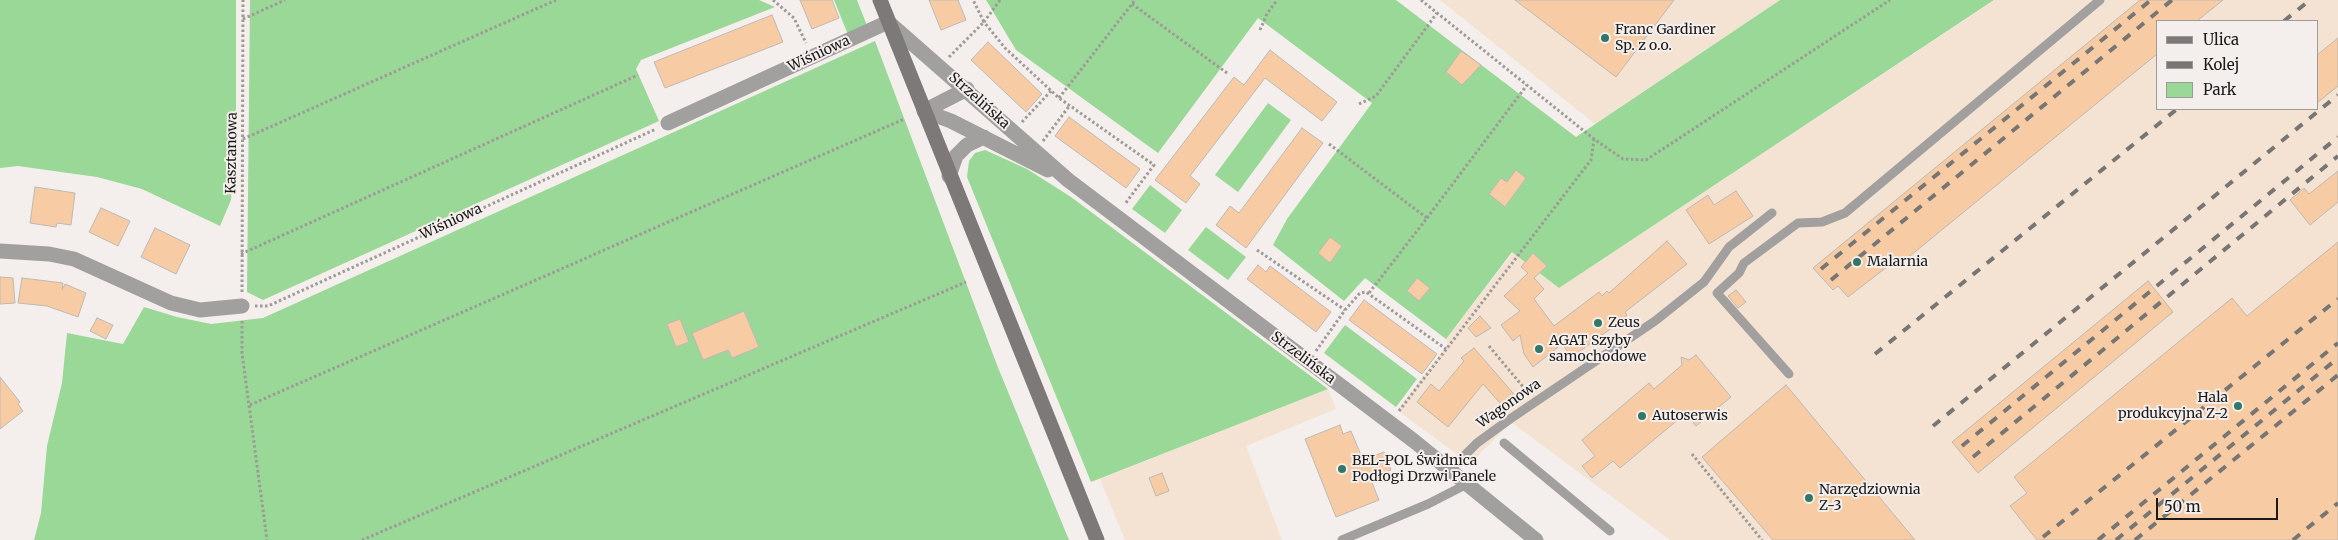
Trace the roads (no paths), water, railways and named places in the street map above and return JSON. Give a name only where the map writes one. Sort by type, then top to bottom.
[{"type":"main road","points":[[880,0],[949,176],[1097,540]]},
{"type":"street","name":"Wiśniowa","points":[[668,123],[888,22]]},
{"type":"street","name":"Strzelińska","points":[[888,22],[967,89],[1068,180],[1390,423],[1450,470],[1531,539]]},
{"type":"street","points":[[924,111],[967,89]]},
{"type":"street","name":"Strzelińska","points":[[924,111],[984,137],[1068,180]]},
{"type":"street","points":[[949,176],[956,156],[967,145],[984,137]]},
{"type":"street","points":[[0,251],[49,254],[74,259],[171,304],[200,310],[242,306]]},
{"type":"lane","points":[[1789,374],[1717,293],[1739,273],[1744,263],[1798,223],[1822,222],[1845,213],[2100,0]]},
{"type":"lane","name":"Wagonowa","points":[[1450,470],[1477,443],[1655,321],[1704,282],[1729,247],[1772,213]]},
{"type":"lane","points":[[1504,443],[1610,531]]},
{"type":"lane","points":[[1342,540],[1428,504],[1467,484]]},
{"type":"railway","points":[[1821,269],[2151,0]]},
{"type":"railway","points":[[1831,280],[2172,0]]},
{"type":"railway","points":[[2285,20],[2310,0]]},
{"type":"railway","points":[[1933,426],[2338,95]]},
{"type":"railway","points":[[1875,354],[2176,110]]},
{"type":"railway","points":[[1962,446],[2338,137]]},
{"type":"railway","points":[[1973,457],[2338,156]]},
{"type":"railway","points":[[2043,537],[2338,299]]},
{"type":"railway","points":[[2098,540],[2338,343]]},
{"type":"railway","points":[[2116,540],[2338,358]]},
{"type":"railway","points":[[2135,540],[2338,375]]},
{"type":"railway","points":[[2293,540],[2338,503]]},
{"type":"place","name":"Franc Gardiner Sp. z o.o.","points":[[1605,38]]},
{"type":"place","name":"Malarnia","points":[[1857,262]]},
{"type":"place","name":"Zeus","points":[[1598,323]]},
{"type":"place","name":"AGAT Szyby samochodowe","points":[[1539,349]]},
{"type":"place","name":"Hala produkcyjna Z-2","points":[[2238,406]]},
{"type":"place","name":"Autoserwis","points":[[1642,416]]},
{"type":"place","name":"BEL-POL Świdnica Podłogi Drzwi Panele","points":[[1342,469]]},
{"type":"place","name":"Narzędziownia Z-3","points":[[1809,498]]}]
